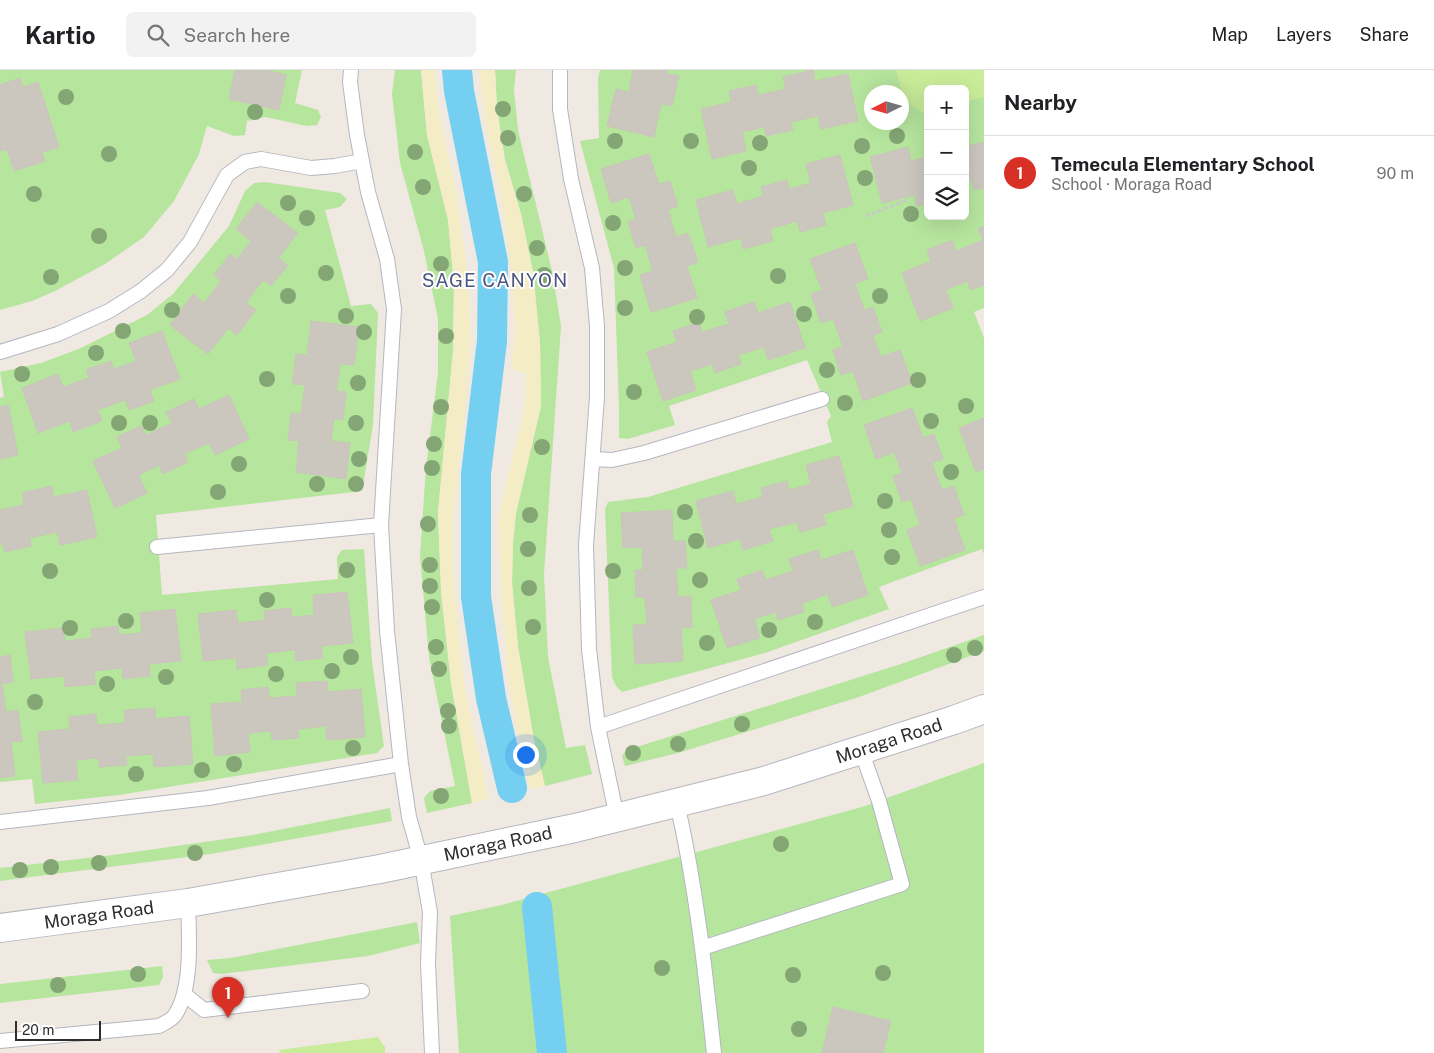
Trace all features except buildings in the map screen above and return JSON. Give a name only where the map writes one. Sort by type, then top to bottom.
[{"type":"street","name":"Moraga Road","points":[[0,928],[188,903],[421,860],[617,818],[764,781],[984,708]]},
{"type":"lane","points":[[350,70],[351,91],[362,161],[368,192],[388,259],[394,309],[381,525],[386,631],[401,764],[430,912],[428,963],[432,1053]]},
{"type":"lane","points":[[560,70],[560,109],[571,179],[592,268],[597,326],[597,397],[586,545],[589,649],[598,727],[617,818]]},
{"type":"lane","points":[[0,352],[58,334],[109,311],[142,291],[167,270],[190,242],[227,175],[244,162],[261,159],[311,168],[362,161]]},
{"type":"lane","points":[[593,459],[612,460],[644,453],[822,399]]},
{"type":"lane","points":[[157,547],[381,525]]},
{"type":"lane","points":[[598,727],[984,597]]},
{"type":"lane","points":[[702,948],[902,884],[879,801],[861,750]]},
{"type":"lane","points":[[0,822],[208,798],[401,764]]},
{"type":"lane","points":[[677,803],[689,854],[714,1053]]},
{"type":"lane","points":[[0,1041],[159,1026],[174,1016],[184,994],[189,956],[188,903]]},
{"type":"lane","points":[[184,994],[204,1010],[362,991]]},
{"type":"path","points":[[866,216],[908,200]]},
{"type":"green space","points":[[0,70],[302,70],[295,103],[318,110],[321,117],[317,125],[307,126],[265,117],[247,121],[245,135],[234,136],[207,126],[199,154],[174,201],[144,237],[105,264],[55,291],[32,301],[0,310]]},
{"type":"green space","points":[[395,70],[421,70],[427,135],[448,220],[454,284],[453,351],[438,513],[441,591],[451,683],[472,803],[427,813],[424,798],[430,791],[455,786],[429,657],[420,556],[426,467],[438,373],[438,319],[424,251],[400,163],[392,94]]},
{"type":"green space","points":[[495,70],[516,70],[514,90],[518,130],[552,271],[561,326],[544,574],[548,657],[566,748],[585,745],[592,774],[545,786],[534,740],[518,647],[512,583],[516,513],[541,406],[540,343],[533,272],[521,214],[505,159],[497,108]]},
{"type":"green space","points":[[600,70],[984,70],[984,308],[974,312],[984,338],[984,554],[982,549],[879,587],[889,609],[765,653],[622,692],[616,686],[612,677],[605,509],[608,502],[648,497],[832,442],[827,422],[831,416],[807,360],[669,406],[675,425],[628,439],[619,438],[614,268],[580,141],[599,138],[598,78]]},
{"type":"green space","points":[[896,70],[984,70],[984,97],[969,101],[969,85],[924,85],[924,112],[921,112],[909,104],[909,85],[900,85]]},
{"type":"green space","points":[[265,182],[340,193],[347,199],[340,207],[325,210],[351,306],[371,304],[378,313],[373,425],[362,491],[156,515],[162,595],[338,579],[337,557],[342,550],[364,549],[372,662],[384,746],[377,753],[119,795],[35,804],[32,779],[0,782],[0,398],[4,397],[0,372],[41,363],[81,348],[147,315],[173,294],[229,226],[245,191],[254,183]]},
{"type":"green space","points":[[984,635],[984,651],[859,697],[678,753],[625,766],[622,756],[627,750],[901,664]]},
{"type":"green space","points":[[984,763],[984,1053],[459,1053],[450,916],[502,905],[862,807]]},
{"type":"green space","points":[[390,808],[392,821],[211,854],[0,881],[0,868],[113,855],[253,835]]},
{"type":"green space","points":[[417,922],[420,943],[368,956],[221,974],[213,973],[207,960],[231,958]]},
{"type":"green space","points":[[162,966],[163,977],[159,985],[0,1003],[0,984]]},
{"type":"green space","points":[[378,1037],[385,1047],[385,1053],[280,1053],[279,1050]]},
{"type":"sand","points":[[421,70],[435,70],[438,107],[457,195],[467,269],[471,340],[453,523],[454,585],[465,690],[489,798],[472,803],[451,683],[441,591],[438,513],[453,351],[454,284],[448,220],[427,135]]},
{"type":"sand","points":[[479,70],[495,70],[497,108],[504,159],[521,214],[533,272],[540,343],[541,406],[516,513],[512,583],[518,647],[534,740],[545,786],[530,789],[508,679],[501,597],[498,518],[524,409],[526,373],[511,370],[515,331],[511,269],[503,206],[486,126]]},
{"type":"waterway","points":[[457,70],[459,91],[493,262],[492,341],[476,474],[476,597],[491,698],[512,788]]},
{"type":"waterway","points":[[537,907],[552,1053]]},
{"type":"place","name":"Temecula Elementary School","points":[[228,1018]]},
{"type":"district","name":"SAGE CANYON","points":[[495,280]]}]
